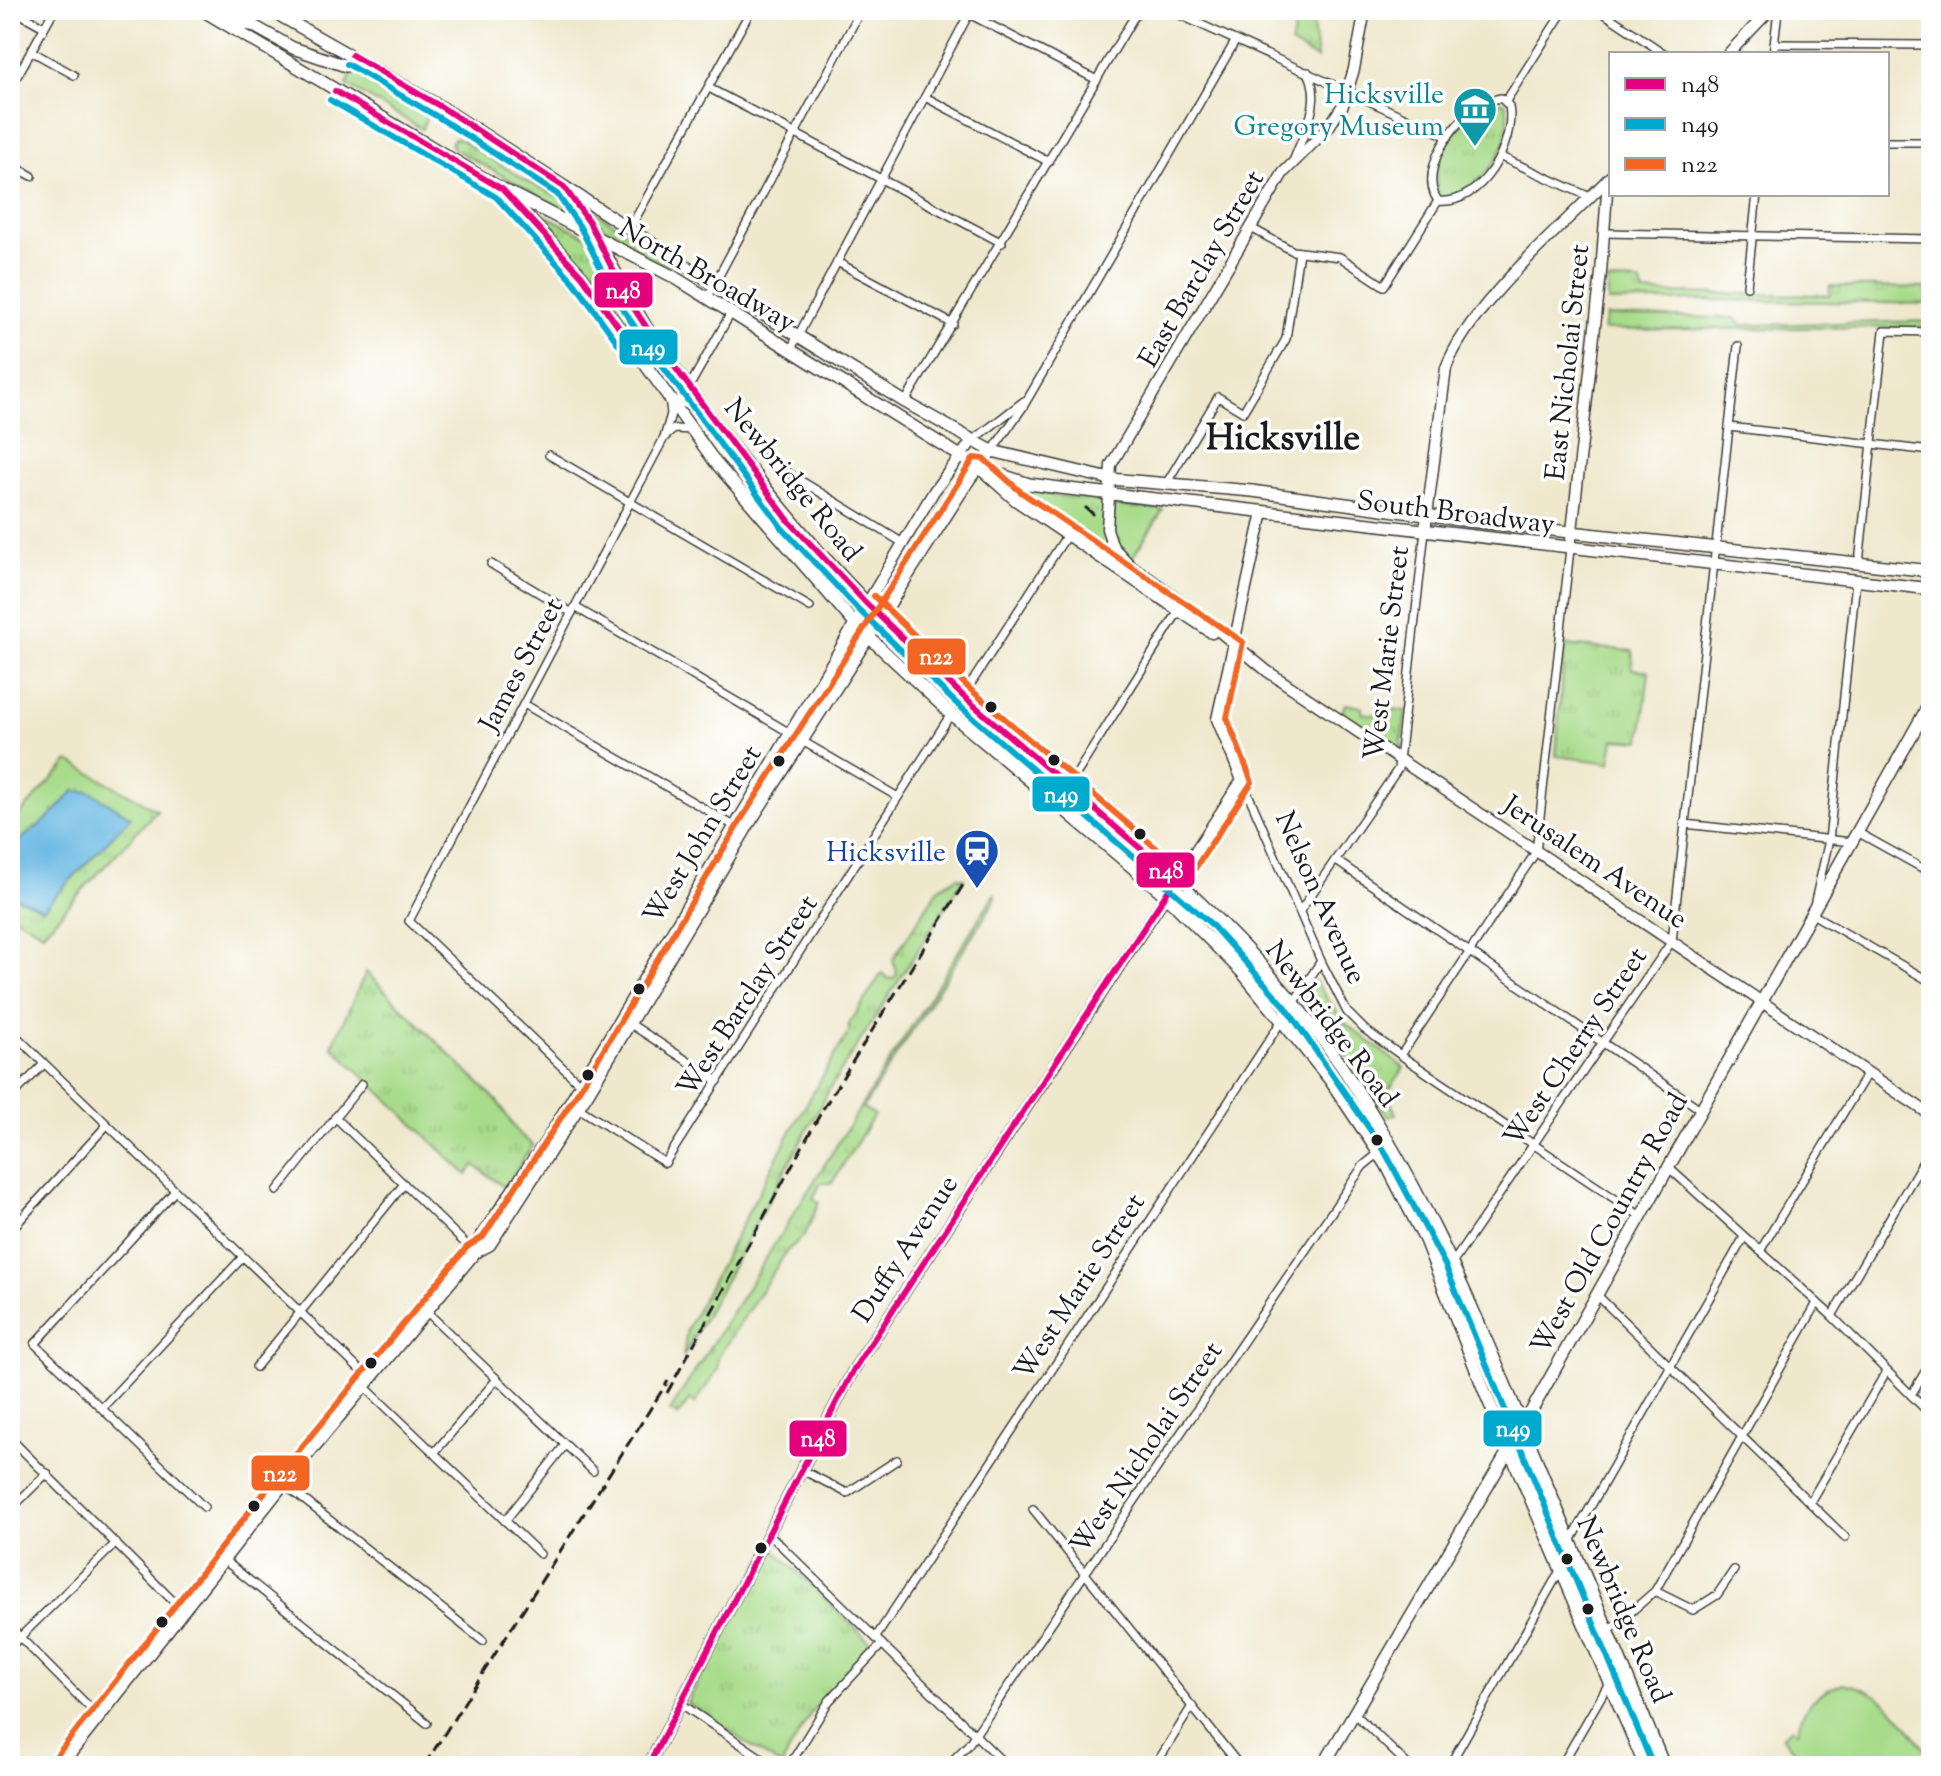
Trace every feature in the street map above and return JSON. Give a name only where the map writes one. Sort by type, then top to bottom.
[{"type":"main road","name":"North Broadway","points":[[202,10],[502,189],[707,298],[978,467]]},
{"type":"main road","name":"North Broadway","points":[[270,10],[443,108],[714,284],[905,402],[992,451]]},
{"type":"main road","name":"East Barclay Street","points":[[1110,479],[1111,465],[1294,159],[1328,128],[1348,93],[1365,10]]},
{"type":"main road","points":[[1730,52],[1770,10]]},
{"type":"main road","points":[[220,21],[252,25],[293,48],[346,66]]},
{"type":"main road","name":"West Marie Street","points":[[1425,531],[1446,368],[1454,346],[1480,311],[1609,178]]},
{"type":"main road","name":"East Nicholai Street","points":[[1570,549],[1609,178]]},
{"type":"main road","name":"Newbridge Road","points":[[564,187],[597,238],[626,296],[789,521],[866,603],[963,696],[1217,916],[1293,1000],[1393,1145],[1454,1261],[1664,1766]]},
{"type":"main road","name":"Newbridge Road","points":[[502,189],[582,276],[715,462],[854,623],[951,714],[1165,895],[1282,1018],[1379,1153],[1417,1225],[1645,1766]]},
{"type":"main road","name":"West John Street","points":[[61,1766],[284,1484],[475,1253],[490,1245],[625,1020],[683,909],[854,623],[959,456],[972,441]]},
{"type":"main road","name":"South Broadway","points":[[992,451],[1110,479],[1252,491],[1428,516],[1571,531],[1856,581],[1931,589]]},
{"type":"main road","name":"West John Street","points":[[475,1253],[479,1239],[574,1105],[580,1084],[680,939],[744,833],[978,467],[992,451]]},
{"type":"main road","name":"South Broadway","points":[[978,467],[1029,484],[1570,549],[1714,554],[1931,571]]},
{"type":"main road","name":"Jerusalem Avenue","points":[[978,467],[1015,500],[1182,615],[1931,1115]]},
{"type":"main road","name":"Jerusalem Avenue","points":[[1110,479],[1107,529],[1113,547],[1128,563],[1191,608],[1234,647]]},
{"type":"main road","name":"Nelson Avenue","points":[[1242,780],[1217,719],[1263,512]]},
{"type":"main road","name":"West Old Country Road","points":[[1323,1766],[1523,1426],[1639,1215],[1857,838],[1931,701]]},
{"type":"main road","points":[[962,723],[979,727],[1017,753],[1029,754]]},
{"type":"main road","name":"Duffy Avenue","points":[[648,1766],[861,1357],[1242,780]]},
{"type":"main road","points":[[1058,803],[1060,800],[1076,807],[1094,819],[1105,819]]},
{"type":"main road","points":[[680,939],[679,933],[687,916],[683,909]]},
{"type":"main road","points":[[1379,1153],[1393,1145]]},
{"type":"main road","points":[[508,1195],[514,1208]]},
{"type":"main road","points":[[1433,1260],[1447,1249]]},
{"type":"street","points":[[13,10],[44,27]]},
{"type":"street","points":[[10,89],[54,10]]},
{"type":"street","points":[[629,230],[751,10]]},
{"type":"street","points":[[707,298],[861,10]]},
{"type":"street","points":[[905,402],[1138,10]]},
{"type":"street","points":[[1169,10],[1448,137]]},
{"type":"street","points":[[1438,201],[1451,201],[1472,188],[1501,157],[1511,127],[1506,101],[1564,10]]},
{"type":"street","points":[[1599,10],[1662,52]]},
{"type":"street","points":[[1773,52],[1778,10]]},
{"type":"street","points":[[791,349],[970,12],[1097,80]]},
{"type":"street","points":[[992,451],[1009,431],[1236,40]]},
{"type":"street","points":[[1774,44],[1931,45]]},
{"type":"street","points":[[31,51],[74,75]]},
{"type":"street","points":[[1294,159],[1315,102],[1315,90],[1308,72]]},
{"type":"street","points":[[709,88],[1002,243]]},
{"type":"street","points":[[925,97],[1049,162]]},
{"type":"street","points":[[1438,201],[1433,192],[1433,177],[1448,137],[1476,107],[1495,99],[1506,101]]},
{"type":"street","points":[[1889,142],[1931,142]]},
{"type":"street","points":[[1501,157],[1590,197]]},
{"type":"street","points":[[10,164],[32,176]]},
{"type":"street","points":[[1747,286],[1757,196]]},
{"type":"street","points":[[1253,229],[1299,252],[1340,257],[1384,286],[1438,201]]},
{"type":"street","points":[[1604,233],[1931,239]]},
{"type":"street","points":[[1166,484],[1218,397],[1243,412],[1286,339],[1299,252]]},
{"type":"street","points":[[837,262],[953,324]]},
{"type":"street","points":[[689,387],[731,313]]},
{"type":"street","points":[[1859,563],[1884,331],[1931,332]]},
{"type":"street","name":"West Cherry Street","points":[[1454,1261],[1672,941],[1738,346]]},
{"type":"street","points":[[669,397],[710,415]]},
{"type":"street","name":"James Street","points":[[580,1084],[409,921],[664,438],[671,414],[669,397]]},
{"type":"street","points":[[972,441],[1025,399]]},
{"type":"street","points":[[1729,427],[1931,451]]},
{"type":"street","points":[[664,438],[674,429],[692,430]]},
{"type":"street","points":[[549,455],[810,607]]},
{"type":"street","points":[[762,457],[903,543]]},
{"type":"street","name":"West Marie Street","points":[[1300,911],[1398,769],[1425,531]]},
{"type":"street","points":[[963,696],[1067,535]]},
{"type":"street","points":[[1401,1055],[1536,852],[1570,549]]},
{"type":"street","points":[[491,564],[790,733]]},
{"type":"street","points":[[1856,581],[1829,840],[1812,914],[1931,982]]},
{"type":"street","points":[[1068,788],[1182,615]]},
{"type":"street","points":[[524,704],[744,833]]},
{"type":"street","name":"West Barclay Street","points":[[574,1105],[665,1163],[951,714]]},
{"type":"street","points":[[804,742],[898,797]]},
{"type":"street","name":"Nelson Avenue","points":[[1242,780],[1321,961],[1347,1012],[1364,1029],[1401,1055],[1639,1215]]},
{"type":"street","points":[[1684,824],[1829,840],[1857,838],[1931,873]]},
{"type":"street","points":[[1335,860],[1700,1109]]},
{"type":"street","name":"West Marie Street","points":[[876,1637],[1321,961]]},
{"type":"street","points":[[625,1020],[718,1081]]},
{"type":"street","points":[[10,1030],[301,1313],[434,1453],[540,1554]]},
{"type":"street","points":[[10,1098],[44,1064]]},
{"type":"street","points":[[1760,1251],[1868,1072]]},
{"type":"street","points":[[277,1191],[362,1084]]},
{"type":"street","points":[[335,1117],[475,1253]]},
{"type":"street","points":[[10,1231],[107,1125]]},
{"type":"street","points":[[1832,1316],[1931,1148]]},
{"type":"street","name":"West Nicholai Street","points":[[947,1766],[975,1735],[1363,1166],[1379,1153]]},
{"type":"street","points":[[1667,1166],[1832,1316],[1931,1415]]},
{"type":"street","points":[[256,1367],[404,1184]]},
{"type":"street","points":[[175,1191],[35,1344],[204,1507]]},
{"type":"street","points":[[1570,1541],[1744,1237]]},
{"type":"street","points":[[102,1408],[243,1257]]},
{"type":"street","points":[[1596,1294],[1845,1537]]},
{"type":"street","points":[[1609,1631],[1655,1591],[1817,1303]]},
{"type":"street","points":[[427,1312],[593,1471]]},
{"type":"street","points":[[1911,1395],[1931,1362]]},
{"type":"street","points":[[1810,1502],[1886,1372]]},
{"type":"street","points":[[434,1453],[497,1379]]},
{"type":"street","points":[[10,1438],[184,1612]]},
{"type":"street","points":[[505,1521],[565,1445]]},
{"type":"street","points":[[802,1470],[847,1493],[897,1460]]},
{"type":"street","points":[[10,1510],[47,1473]]},
{"type":"street","points":[[284,1484],[483,1641]]},
{"type":"street","points":[[1033,1509],[1240,1766]]},
{"type":"street","points":[[769,1534],[1007,1766]]},
{"type":"street","points":[[10,1647],[116,1543]]},
{"type":"street","points":[[224,1560],[427,1723]]},
{"type":"street","points":[[1449,1766],[1561,1569]]},
{"type":"street","points":[[1655,1591],[1693,1610],[1717,1595],[1734,1570]]},
{"type":"street","points":[[10,1627],[100,1718]]},
{"type":"street","points":[[789,1766],[829,1701],[882,1644]]},
{"type":"street","points":[[1561,1766],[1609,1683]]},
{"type":"street","points":[[680,1703],[773,1766]]},
{"type":"street","points":[[1155,1766],[1192,1706]]},
{"type":"street","points":[[1354,1713],[1409,1766]]},
{"type":"green space","points":[[1299,10],[1311,10],[1317,59],[1291,44]]},
{"type":"green space","points":[[355,66],[429,109],[422,129],[347,85]]},
{"type":"green space","points":[[1487,102],[1505,102],[1508,118],[1501,150],[1482,177],[1469,187],[1439,200],[1436,183],[1440,156],[1454,133]]},
{"type":"green space","points":[[454,138],[528,182],[567,200],[581,219],[454,149],[451,143]]},
{"type":"green space","points":[[592,209],[677,265],[675,268],[637,254],[612,239],[595,220]]},
{"type":"green space","points":[[540,213],[593,239],[661,363],[656,365],[582,264],[538,216]]},
{"type":"green space","points":[[1608,281],[1640,282],[1644,293],[1829,295],[1830,286],[1931,288],[1931,304],[1713,300],[1608,302]]},
{"type":"green space","points":[[1606,316],[1735,318],[1742,325],[1931,321],[1931,327],[1603,330]]},
{"type":"green space","points":[[992,477],[1051,495],[1163,510],[1123,572]]},
{"type":"green space","points":[[1112,506],[1163,510],[1131,559],[1112,534]]},
{"type":"green space","points":[[1564,645],[1633,651],[1632,669],[1649,671],[1641,741],[1614,739],[1610,763],[1556,756]]},
{"type":"green space","points":[[1345,704],[1362,707],[1362,713],[1377,715],[1378,707],[1406,711],[1399,757],[1340,718]]},
{"type":"green space","points":[[69,761],[157,810],[43,933],[10,914],[10,825]]},
{"type":"green space","points":[[958,877],[964,878],[830,1088],[683,1357],[687,1329],[794,1125],[850,1030],[848,1026],[882,973],[889,979],[897,974],[893,959],[939,888]]},
{"type":"green space","points":[[995,893],[994,902],[863,1108],[874,1115],[832,1183],[821,1183],[813,1198],[819,1202],[805,1235],[787,1251],[718,1357],[718,1369],[695,1404],[690,1399],[678,1416],[670,1411]]},
{"type":"green space","points":[[366,972],[498,1102],[518,1133],[533,1145],[504,1187],[474,1165],[467,1175],[332,1046]]},
{"type":"green space","points":[[1315,981],[1344,1022],[1404,1068],[1387,1093],[1396,1114],[1388,1117],[1319,1014],[1304,999]]},
{"type":"green space","points":[[770,1545],[871,1643],[812,1711],[781,1766],[687,1703]]},
{"type":"green space","points":[[1843,1683],[1872,1693],[1894,1710],[1931,1757],[1931,1766],[1806,1766],[1782,1736],[1792,1728],[1797,1732],[1803,1714],[1812,1701]]},
{"type":"water","points":[[74,791],[91,792],[131,817],[43,909],[10,895],[10,848],[52,815]]},
{"type":"railway","points":[[1085,507],[1094,515]]},
{"type":"railway","points":[[667,1393],[823,1109],[965,882]]},
{"type":"railway","points":[[424,1766],[668,1381]]},
{"type":"transit line","name":"n48","points":[[352,55],[443,108],[564,187],[589,222],[626,296],[654,339],[789,521],[866,603],[963,696],[1176,879],[854,1369],[648,1766]]},
{"type":"transit line","name":"n49","points":[[347,64],[438,117],[557,194],[580,227],[617,300],[646,344],[782,528],[859,610],[956,703],[1210,923],[1285,1006],[1384,1150],[1445,1265],[1653,1766]]},
{"type":"transit line","name":"n48","points":[[335,91],[502,189],[582,276],[627,339]]},
{"type":"transit line","name":"n49","points":[[330,100],[496,197],[574,282],[620,346]]},
{"type":"transit line","name":"n22","points":[[53,1760],[276,1478],[467,1247],[483,1237],[581,1087],[742,818],[974,458],[984,459],[1021,492],[1243,642],[1227,718],[1252,782],[1184,885]]},
{"type":"transit line","name":"n22","points":[[874,596],[970,689],[1183,871]]},
{"type":"place","name":"Hicksville Gregory Museum","points":[[1475,148]]},
{"type":"place","name":"Hicksville","points":[[977,890]]},
{"type":"district","name":"Hicksville","points":[[1283,436]]}]
